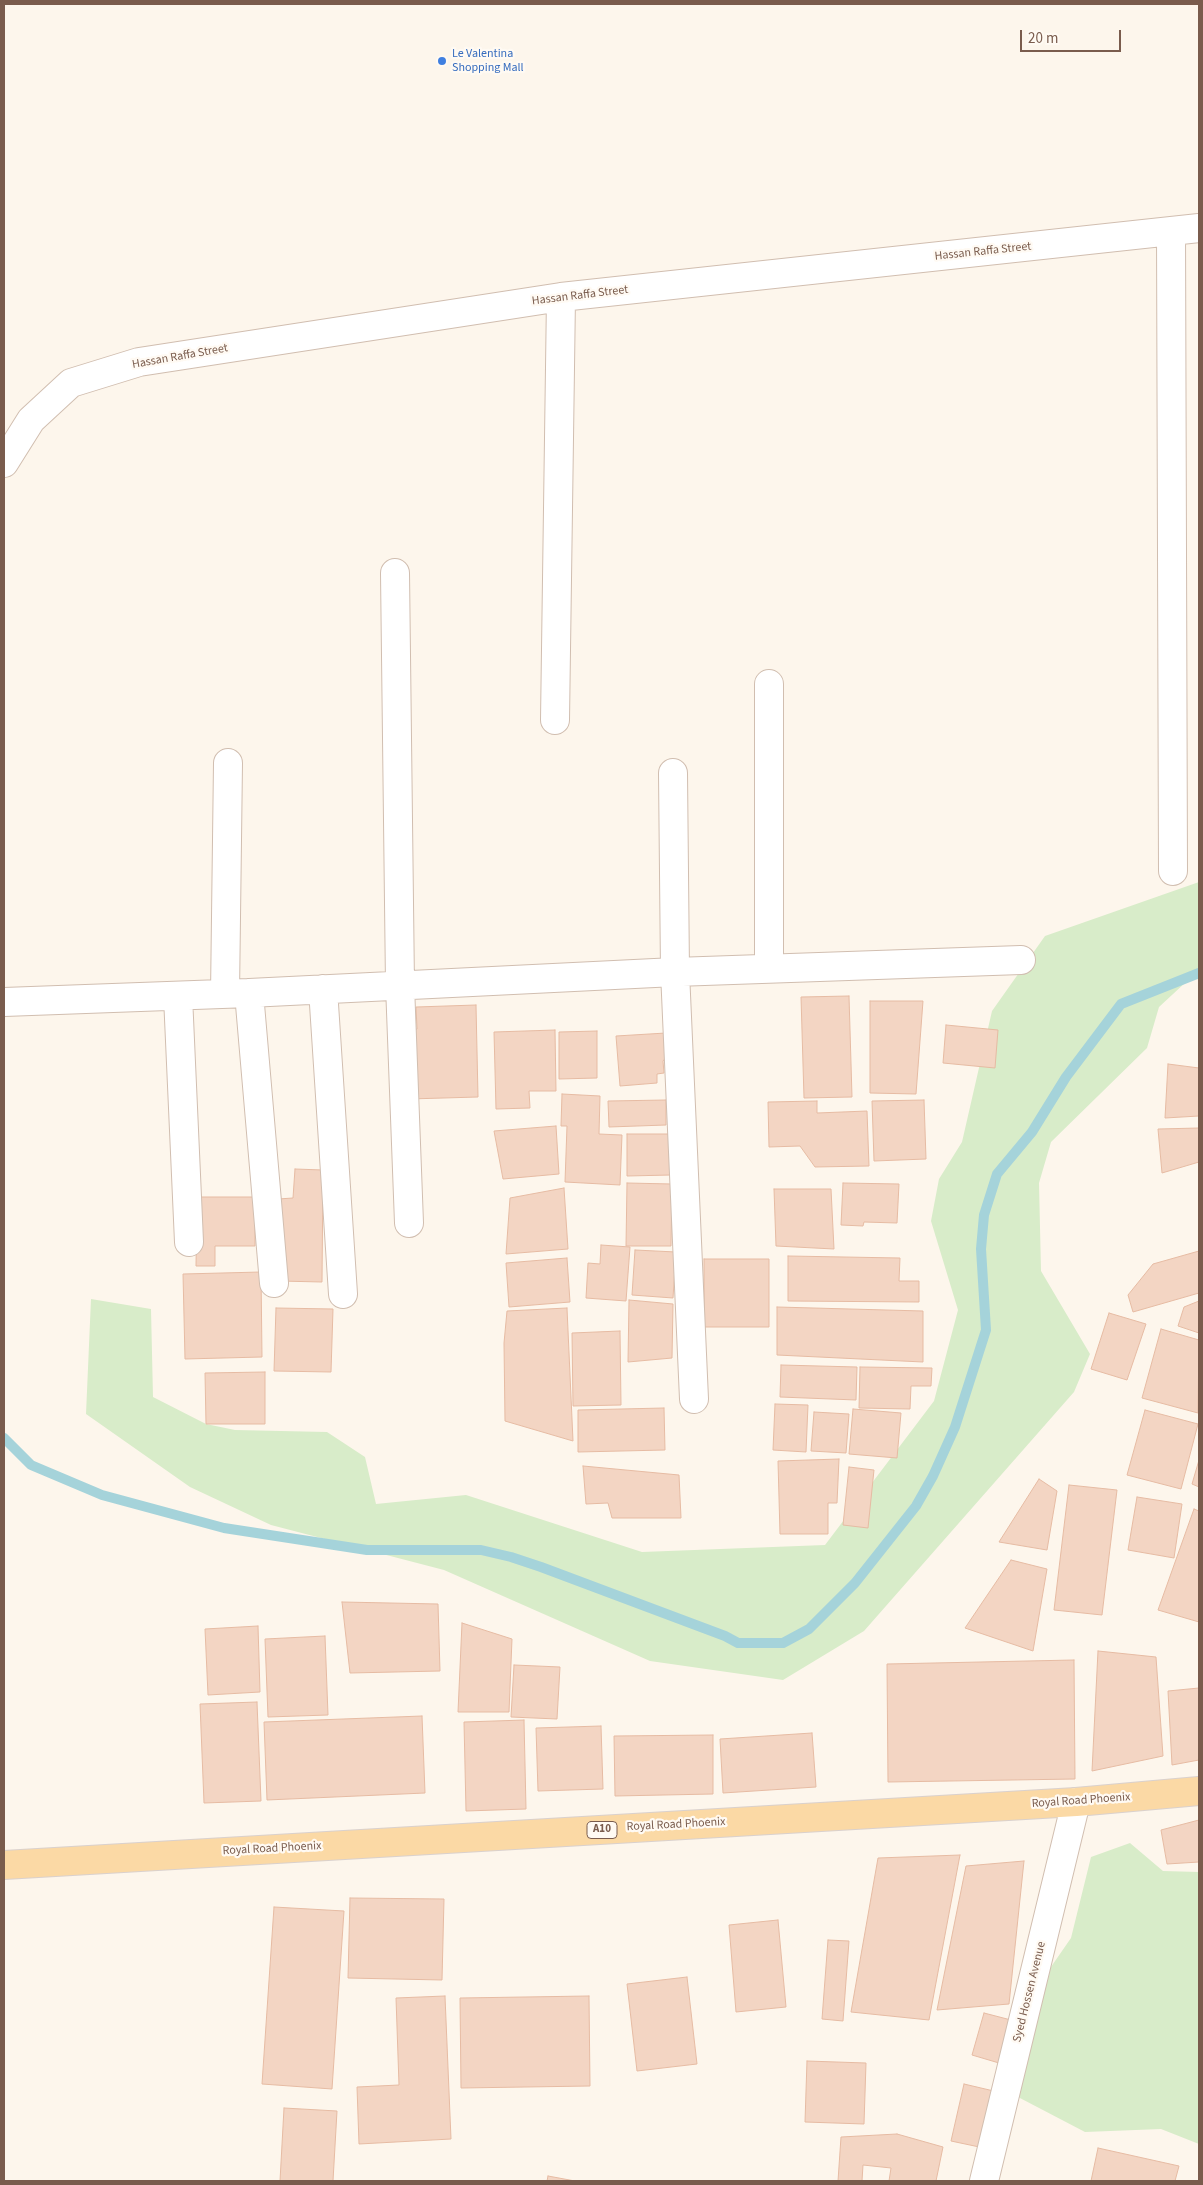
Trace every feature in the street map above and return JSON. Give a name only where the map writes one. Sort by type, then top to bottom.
[{"type":"main road","name":"Royal Road Phoenix","points":[[4,1865],[1076,1802],[1199,1791]]},
{"type":"street","name":"Hassan Raffa Street","points":[[4,463],[31,420],[71,383],[139,362],[561,297],[1199,228]]},
{"type":"street","points":[[1171,231],[1173,871]]},
{"type":"street","points":[[555,720],[561,297]]},
{"type":"street","points":[[395,573],[400,986],[409,1223]]},
{"type":"street","points":[[769,684],[769,968]]},
{"type":"street","points":[[228,763],[237,993],[274,1283]]},
{"type":"street","points":[[673,773],[675,972],[694,1399]]},
{"type":"street","points":[[4,1002],[178,996],[769,968],[1021,960]]},
{"type":"street","points":[[323,989],[343,1294]]},
{"type":"street","points":[[178,996],[189,1242]]},
{"type":"street","name":"Syed Hossen Avenue","points":[[984,2181],[1076,1802]]},
{"type":"green space","points":[[1199,882],[1199,970],[1159,1007],[1147,1048],[1051,1142],[1039,1183],[1041,1271],[1090,1354],[1074,1392],[864,1631],[783,1680],[650,1661],[444,1570],[271,1525],[190,1487],[86,1414],[91,1299],[151,1309],[153,1397],[206,1424],[235,1430],[327,1432],[365,1457],[376,1504],[466,1495],[642,1552],[825,1545],[934,1401],[958,1310],[931,1221],[939,1179],[962,1142],[992,1011],[1045,936]]},
{"type":"green space","points":[[1130,1843],[1163,1871],[1199,1872],[1199,2144],[1161,2129],[1085,2132],[1018,2097],[1044,1977],[1071,1938],[1091,1857]]},
{"type":"building","points":[[849,996],[852,1097],[804,1098],[801,997]]},
{"type":"building","points":[[870,1001],[923,1001],[916,1094],[870,1093]]},
{"type":"building","points":[[476,1005],[478,1097],[409,1099],[407,1033],[417,1029],[416,1007]]},
{"type":"building","points":[[946,1025],[998,1030],[995,1068],[943,1063]]},
{"type":"building","points":[[555,1030],[556,1091],[529,1091],[530,1108],[496,1109],[494,1032]]},
{"type":"building","points":[[597,1031],[597,1078],[559,1079],[559,1032]]},
{"type":"building","points":[[666,1033],[668,1055],[663,1061],[664,1073],[657,1074],[657,1083],[620,1086],[616,1036]]},
{"type":"building","points":[[1168,1064],[1199,1068],[1199,1116],[1165,1118]]},
{"type":"building","points":[[562,1094],[600,1096],[599,1134],[622,1135],[620,1185],[565,1182],[567,1126],[561,1126]]},
{"type":"building","points":[[666,1100],[666,1125],[609,1127],[608,1101]]},
{"type":"building","points":[[924,1100],[926,1159],[874,1161],[872,1101]]},
{"type":"building","points":[[817,1101],[817,1113],[867,1111],[869,1166],[815,1167],[800,1146],[769,1147],[768,1102]]},
{"type":"building","points":[[556,1126],[559,1174],[503,1179],[494,1131]]},
{"type":"building","points":[[1199,1128],[1199,1162],[1162,1173],[1158,1129]]},
{"type":"building","points":[[627,1134],[671,1134],[671,1175],[627,1176]]},
{"type":"building","points":[[295,1169],[323,1170],[322,1282],[279,1281],[278,1199],[293,1198]]},
{"type":"building","points":[[627,1183],[672,1184],[671,1246],[626,1246]]},
{"type":"building","points":[[843,1183],[899,1184],[897,1223],[864,1222],[863,1226],[841,1225]]},
{"type":"building","points":[[564,1188],[568,1249],[506,1254],[510,1198]]},
{"type":"building","points":[[774,1189],[831,1189],[834,1249],[776,1246]]},
{"type":"building","points":[[197,1197],[255,1197],[255,1246],[215,1246],[215,1266],[196,1266]]},
{"type":"building","points":[[601,1245],[630,1247],[626,1301],[586,1298],[588,1263],[600,1264]]},
{"type":"building","points":[[635,1250],[676,1252],[673,1298],[632,1295]]},
{"type":"building","points":[[1199,1251],[1199,1293],[1133,1312],[1128,1295],[1153,1264]]},
{"type":"building","points":[[788,1256],[900,1258],[899,1281],[919,1281],[919,1302],[788,1301]]},
{"type":"building","points":[[567,1258],[570,1302],[509,1307],[506,1263]]},
{"type":"building","points":[[704,1259],[769,1259],[769,1327],[704,1327]]},
{"type":"building","points":[[261,1272],[262,1357],[185,1359],[183,1274]]},
{"type":"building","points":[[629,1300],[673,1304],[672,1358],[628,1362]]},
{"type":"building","points":[[1199,1301],[1199,1333],[1178,1326],[1184,1307]]},
{"type":"building","points":[[777,1307],[923,1311],[923,1362],[777,1355]]},
{"type":"building","points":[[276,1308],[333,1309],[331,1372],[274,1371]]},
{"type":"building","points":[[567,1308],[573,1441],[505,1421],[504,1343],[507,1311]]},
{"type":"building","points":[[1109,1313],[1146,1324],[1127,1380],[1091,1369]]},
{"type":"building","points":[[1161,1329],[1199,1340],[1198,1413],[1142,1398]]},
{"type":"building","points":[[620,1331],[621,1405],[573,1406],[572,1333]]},
{"type":"building","points":[[781,1365],[857,1367],[856,1400],[780,1397]]},
{"type":"building","points":[[860,1367],[932,1368],[931,1386],[911,1386],[910,1409],[859,1408]]},
{"type":"building","points":[[265,1372],[265,1424],[206,1424],[205,1373]]},
{"type":"building","points":[[775,1404],[808,1405],[806,1452],[773,1450]]},
{"type":"building","points":[[664,1408],[665,1450],[578,1452],[578,1410]]},
{"type":"building","points":[[853,1409],[901,1413],[897,1458],[849,1454]]},
{"type":"building","points":[[1145,1410],[1198,1424],[1181,1489],[1127,1475]]},
{"type":"building","points":[[814,1412],[849,1414],[846,1453],[811,1451]]},
{"type":"building","points":[[839,1459],[837,1503],[828,1503],[828,1534],[780,1534],[778,1461]]},
{"type":"building","points":[[1199,1460],[1199,1487],[1192,1484]]},
{"type":"building","points":[[583,1466],[679,1475],[681,1518],[612,1518],[608,1503],[586,1504]]},
{"type":"building","points":[[849,1467],[874,1470],[868,1528],[843,1525]]},
{"type":"building","points":[[1039,1479],[1057,1491],[1047,1550],[999,1542]]},
{"type":"building","points":[[1069,1485],[1117,1490],[1102,1615],[1054,1610]]},
{"type":"building","points":[[1137,1497],[1182,1504],[1174,1558],[1128,1550]]},
{"type":"building","points":[[1194,1509],[1199,1511],[1199,1622],[1158,1610]]},
{"type":"building","points":[[1011,1560],[1047,1569],[1033,1651],[965,1628]]},
{"type":"building","points":[[342,1602],[438,1604],[440,1671],[350,1673]]},
{"type":"building","points":[[462,1623],[512,1639],[509,1712],[458,1712]]},
{"type":"building","points":[[258,1626],[260,1692],[208,1695],[205,1629]]},
{"type":"building","points":[[325,1636],[328,1715],[268,1717],[265,1639]]},
{"type":"building","points":[[1098,1651],[1156,1657],[1163,1756],[1092,1771]]},
{"type":"building","points":[[1074,1660],[1075,1779],[888,1782],[887,1664]]},
{"type":"building","points":[[514,1665],[560,1667],[557,1719],[511,1717]]},
{"type":"building","points":[[1199,1688],[1199,1760],[1172,1765],[1168,1691]]},
{"type":"building","points":[[257,1702],[261,1801],[204,1803],[200,1704]]},
{"type":"building","points":[[422,1716],[425,1793],[267,1800],[264,1722]]},
{"type":"building","points":[[524,1720],[526,1809],[466,1811],[464,1722]]},
{"type":"building","points":[[601,1726],[603,1789],[538,1791],[536,1728]]},
{"type":"building","points":[[812,1733],[816,1787],[723,1793],[720,1739]]},
{"type":"building","points":[[713,1735],[713,1794],[615,1796],[614,1736]]},
{"type":"building","points":[[1199,1820],[1199,1862],[1167,1864],[1161,1830]]},
{"type":"building","points":[[960,1855],[929,2020],[851,2012],[878,1858]]},
{"type":"building","points":[[1024,1861],[1009,2004],[937,2010],[966,1866]]},
{"type":"building","points":[[350,1898],[444,1899],[442,1980],[348,1978]]},
{"type":"building","points":[[274,1907],[344,1911],[332,2089],[262,2084]]},
{"type":"building","points":[[778,1920],[786,2007],[736,2012],[729,1925]]},
{"type":"building","points":[[828,1940],[849,1941],[843,2021],[822,2019]]},
{"type":"building","points":[[687,1977],[697,2064],[637,2071],[627,1984]]},
{"type":"building","points":[[445,1996],[451,2139],[359,2144],[357,2087],[399,2085],[396,1998]]},
{"type":"building","points":[[589,1996],[590,2086],[461,2088],[460,1998]]},
{"type":"building","points":[[984,2013],[1011,2020],[999,2063],[972,2055]]},
{"type":"building","points":[[807,2061],[866,2063],[864,2124],[805,2122]]},
{"type":"building","points":[[964,2084],[998,2092],[984,2148],[951,2141]]},
{"type":"building","points":[[284,2108],[337,2111],[333,2181],[280,2181]]},
{"type":"building","points":[[897,2134],[943,2147],[936,2181],[889,2181],[891,2168],[863,2165],[862,2181],[838,2181],[841,2137]]},
{"type":"building","points":[[1098,2148],[1179,2166],[1175,2181],[1091,2181]]},
{"type":"building","points":[[548,2176],[575,2181],[547,2181]]},
{"type":"waterway","points":[[4,1438],[31,1465],[102,1495],[224,1528],[367,1550],[481,1550],[541,1567],[725,1636],[738,1643],[783,1643],[809,1629],[855,1583],[916,1506],[933,1476],[955,1427],[986,1330],[981,1249],[984,1215],[997,1174],[1032,1132],[1066,1077],[1121,1004],[1199,973]]},
{"type":"place","name":"Le Valentina Shopping Mall","points":[[442,61]]}]
